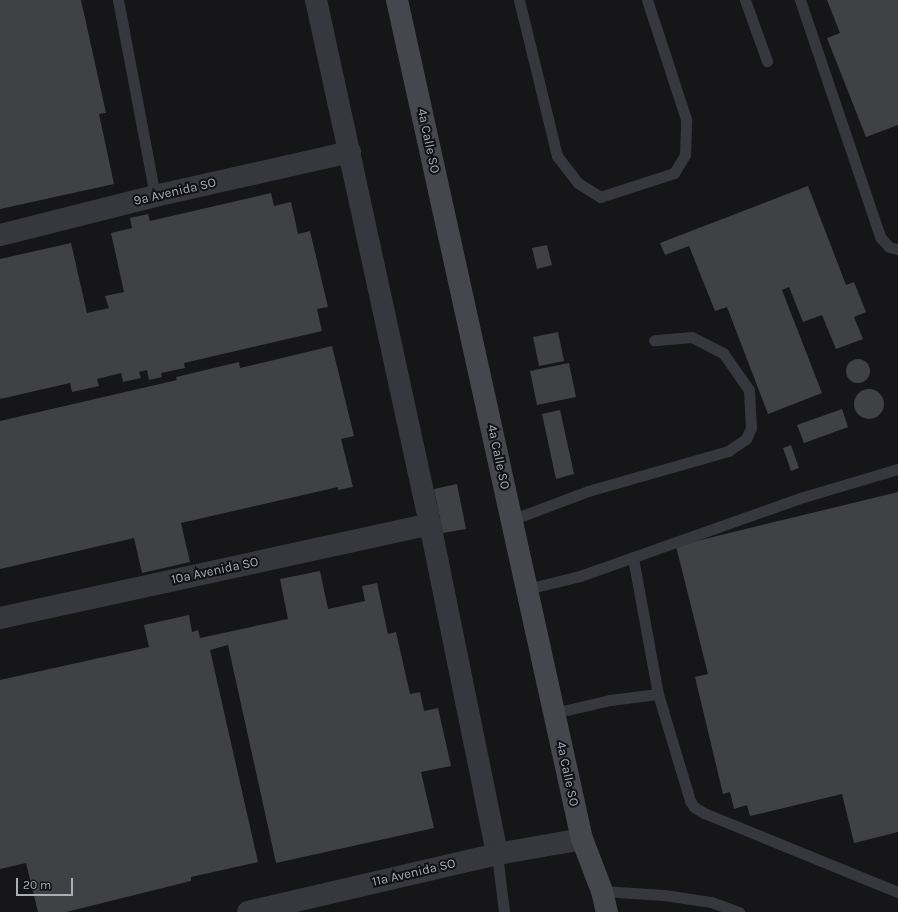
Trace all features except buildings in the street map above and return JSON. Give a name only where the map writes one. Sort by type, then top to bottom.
[{"type":"street","points":[[316,0],[430,524],[497,854]]},
{"type":"street","name":"4a Calle SO","points":[[397,0],[582,838],[602,891],[607,912]]},
{"type":"street","name":"9a Avenida SO","points":[[0,235],[155,196],[350,152]]},
{"type":"street","name":"10a Avenida SO","points":[[0,618],[430,524]]},
{"type":"street","name":"11a Avenida SO","points":[[248,912],[497,854],[582,838]]},
{"type":"lane","points":[[118,0],[155,196]]},
{"type":"lane","points":[[520,0],[557,156],[578,183],[600,197],[674,173],[685,155],[686,119],[647,0]]},
{"type":"lane","points":[[745,0],[767,61]]},
{"type":"lane","points":[[800,0],[880,237],[888,247],[898,249]]},
{"type":"lane","points":[[512,520],[588,491],[728,451],[746,439],[751,428],[749,390],[723,353],[692,337],[654,340]]},
{"type":"lane","points":[[527,589],[580,576],[800,498],[898,469]]},
{"type":"lane","points":[[633,558],[658,694],[690,801],[694,807],[704,813],[898,892]]},
{"type":"lane","points":[[554,713],[610,700],[658,694]]},
{"type":"lane","points":[[497,854],[504,912]]},
{"type":"lane","points":[[602,891],[664,895],[711,907],[739,912]]}]
